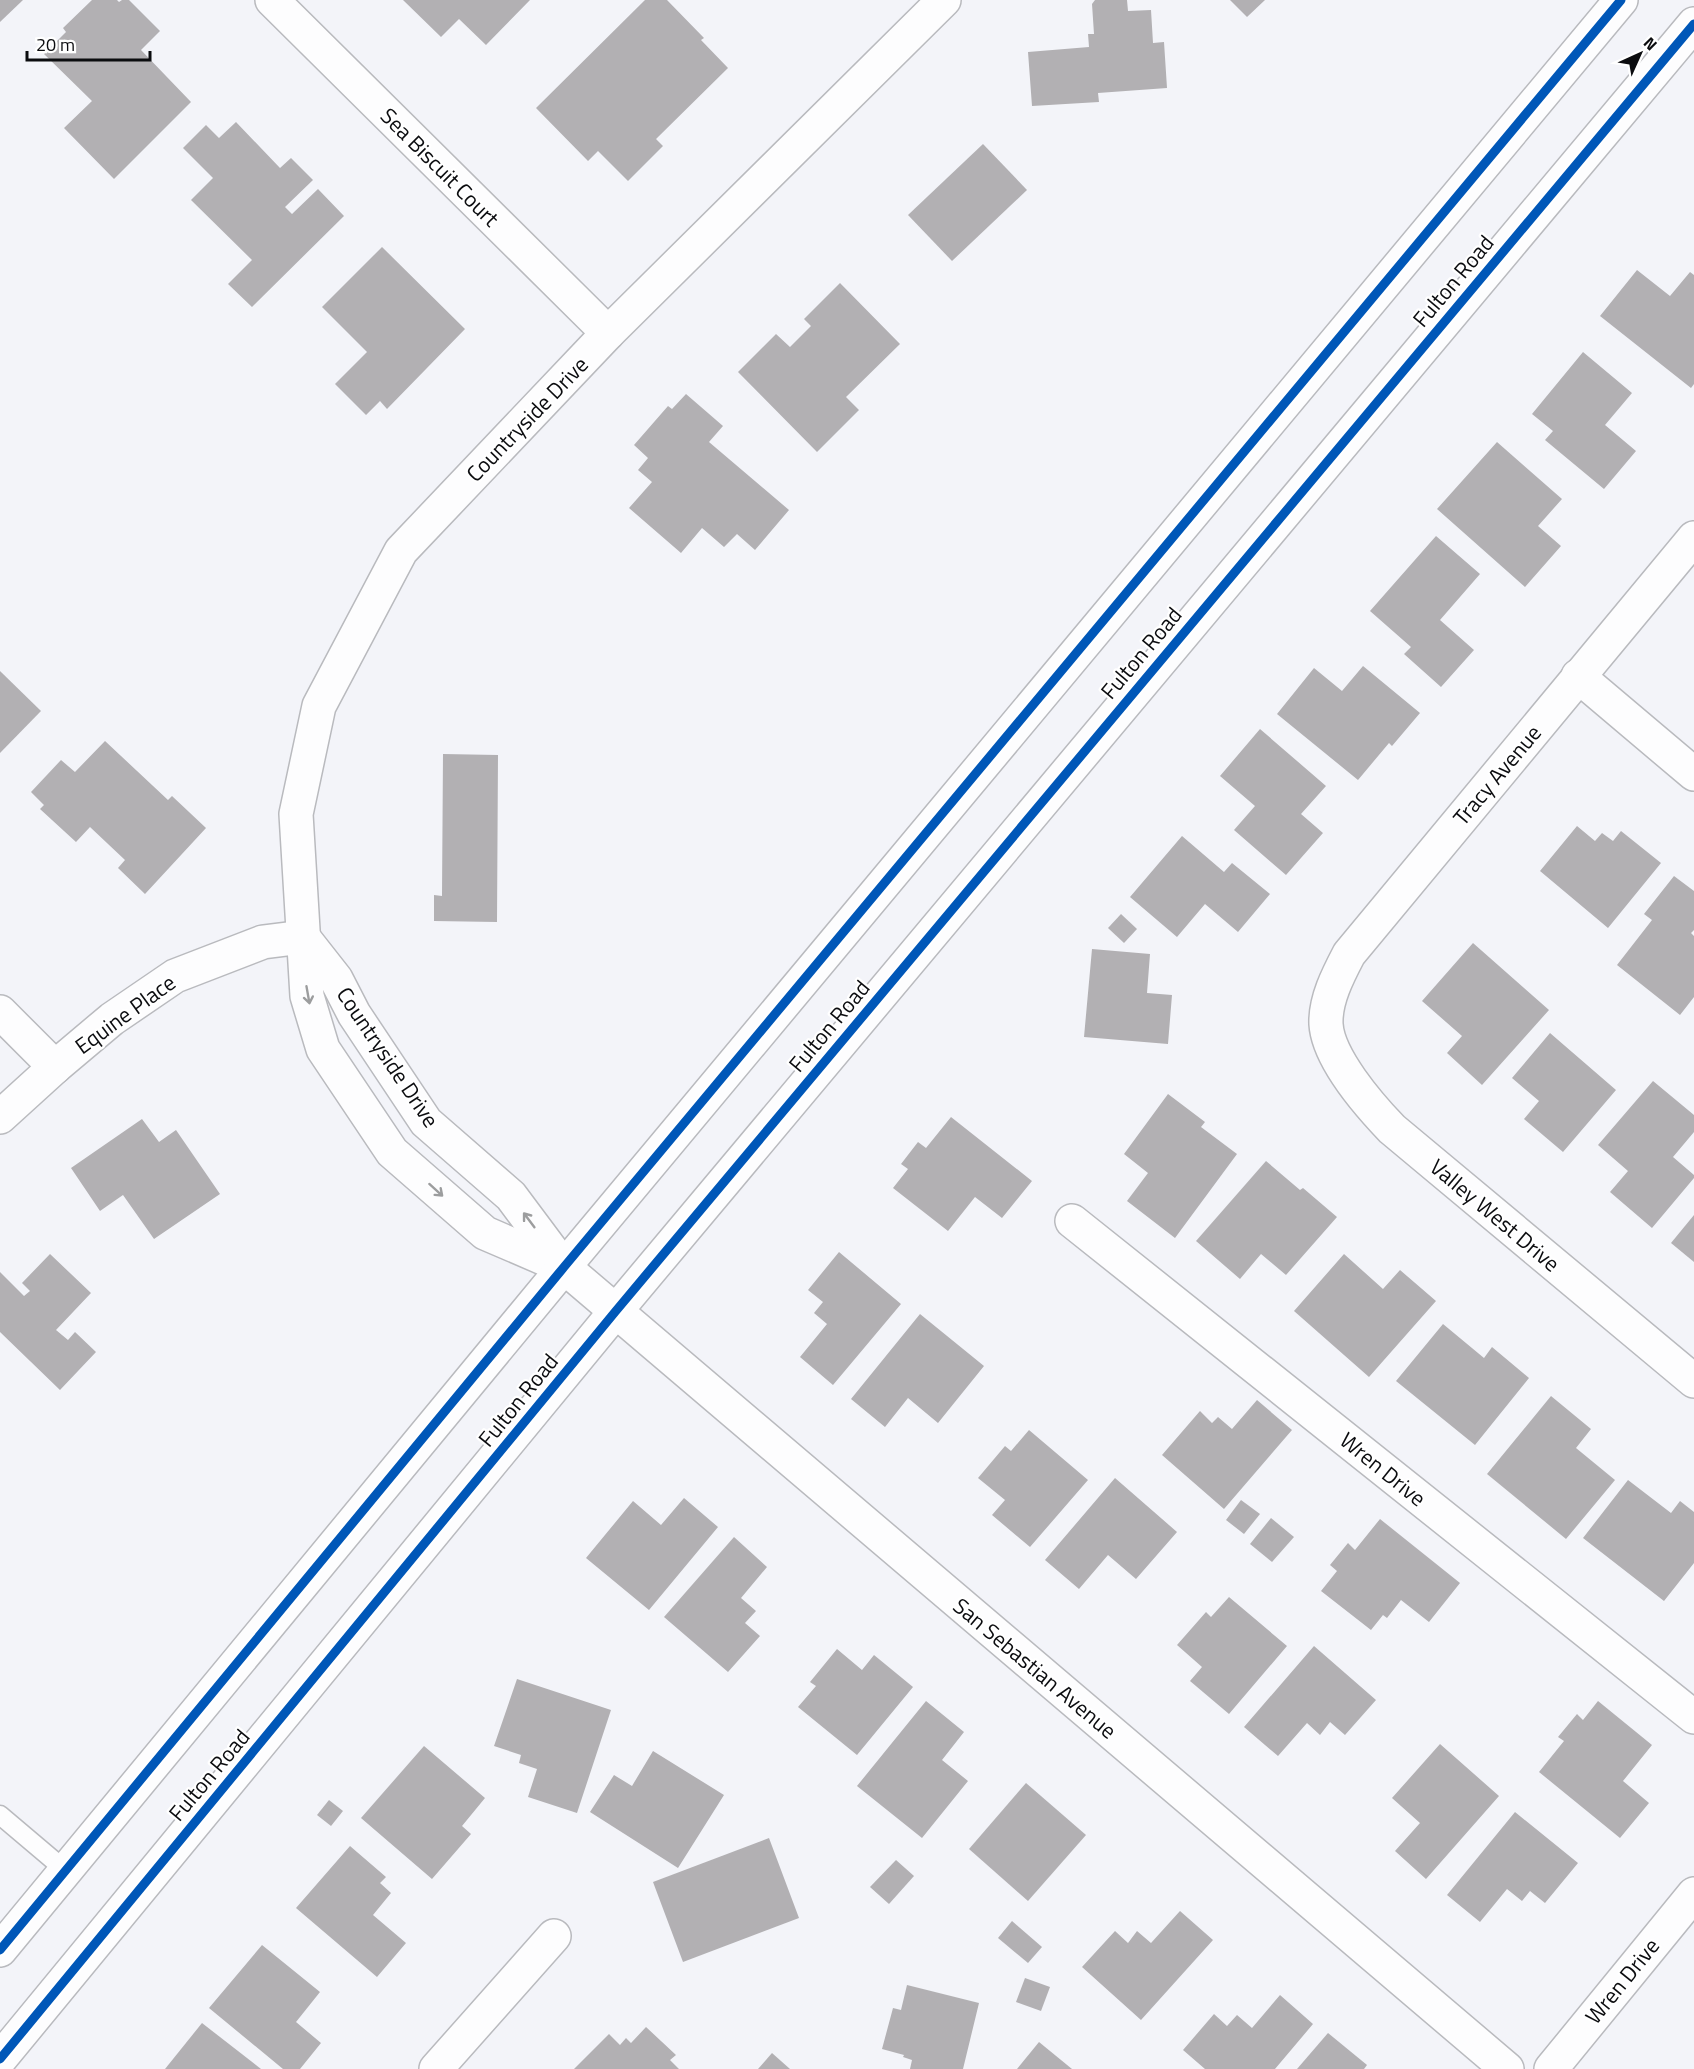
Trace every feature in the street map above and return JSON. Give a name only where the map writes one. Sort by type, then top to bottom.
[{"type":"street","name":"Sea Biscuit Court","points":[[272,0],[608,333]]},
{"type":"street","name":"Countryside Drive","points":[[564,1267],[485,1233],[392,1152],[323,1049],[307,996],[296,814],[319,706],[401,551],[608,333],[944,0]]},
{"type":"street","points":[[0,1950],[564,1267],[1621,0]]},
{"type":"street","name":"Fulton Road","points":[[0,2059],[615,1312],[1694,24]]},
{"type":"street","name":"Tracy Avenue","points":[[1326,1025],[1329,1002],[1337,978],[1349,954],[1694,538]]},
{"type":"street","points":[[1578,676],[1694,774]]},
{"type":"street","name":"Countryside Drive","points":[[303,937],[336,979],[354,1014],[426,1122],[511,1196],[564,1267]]},
{"type":"street","name":"Equine Place","points":[[0,1117],[111,1019],[175,976],[262,942],[303,937]]},
{"type":"street","points":[[0,1012],[55,1067]]},
{"type":"street","name":"Valley West Drive","points":[[1326,1025],[1335,1053],[1350,1080],[1392,1129],[1694,1381]]},
{"type":"street","points":[[392,1152],[426,1122]]},
{"type":"street","name":"Wren Drive","points":[[1072,1221],[1694,1717]]},
{"type":"street","name":"San Sebastian Avenue","points":[[564,1267],[1507,2069]]},
{"type":"street","name":"Wren Drive","points":[[1551,2069],[1694,1894]]},
{"type":"street","points":[[435,2069],[554,1936]]},
{"type":"lane","points":[[0,1815],[65,1870]]},
{"type":"building","points":[[0,0],[23,0],[0,22]]},
{"type":"building","points":[[92,0],[117,0],[119,2],[129,0],[160,31],[141,50],[191,102],[114,179],[64,128],[92,101],[44,54],[66,32],[63,28]]},
{"type":"building","points":[[403,0],[530,0],[486,45],[459,19],[441,37]]},
{"type":"building","points":[[645,0],[667,0],[704,38],[701,40],[728,68],[656,139],[663,146],[628,181],[598,151],[588,161],[536,108]]},
{"type":"building","points":[[1095,0],[1127,0],[1128,11],[1151,10],[1153,43],[1164,42],[1167,88],[1098,93],[1099,102],[1032,106],[1028,52],[1089,47],[1088,34],[1094,34],[1092,4]]},
{"type":"building","points":[[1230,0],[1265,0],[1247,17]]},
{"type":"building","points":[[236,122],[280,168],[291,158],[313,180],[285,207],[292,214],[318,189],[344,216],[252,307],[228,284],[252,260],[191,200],[213,178],[183,148],[206,125],[219,138]]},
{"type":"building","points":[[983,144],[1027,190],[952,261],[908,215]]},
{"type":"building","points":[[382,247],[465,329],[387,409],[380,401],[366,415],[335,384],[367,352],[322,307]]},
{"type":"building","points":[[1637,270],[1670,296],[1690,272],[1694,275],[1694,384],[1691,388],[1600,316]]},
{"type":"building","points":[[840,283],[900,344],[846,397],[859,410],[817,452],[738,372],[776,334],[790,347],[811,326],[804,319]]},
{"type":"building","points":[[1583,352],[1632,393],[1605,425],[1636,451],[1604,489],[1545,440],[1553,431],[1532,414]]},
{"type":"building","points":[[686,394],[723,426],[709,442],[789,510],[755,550],[737,534],[724,547],[702,528],[681,553],[629,508],[652,482],[638,470],[648,458],[634,445],[668,406],[672,409]]},
{"type":"building","points":[[1497,442],[1562,499],[1538,526],[1561,546],[1525,587],[1437,509]]},
{"type":"building","points":[[1436,536],[1480,574],[1440,620],[1474,650],[1441,687],[1404,654],[1411,647],[1370,611]]},
{"type":"building","points":[[1363,666],[1420,713],[1392,746],[1389,743],[1358,780],[1277,714],[1314,668],[1342,691]]},
{"type":"building","points":[[0,671],[41,711],[0,753]]},
{"type":"building","points":[[1260,729],[1326,786],[1301,814],[1323,833],[1286,875],[1234,830],[1255,806],[1220,776]]},
{"type":"building","points":[[105,741],[168,800],[172,796],[206,828],[145,894],[118,868],[125,860],[90,827],[76,842],[40,809],[44,805],[31,792],[61,760],[75,772]]},
{"type":"building","points":[[443,754],[498,755],[497,922],[434,921],[434,895],[442,896]]},
{"type":"building","points":[[1577,826],[1595,841],[1602,833],[1613,841],[1621,831],[1661,863],[1608,928],[1540,871]]},
{"type":"building","points":[[1182,836],[1224,872],[1232,863],[1270,894],[1238,932],[1205,904],[1177,937],[1130,897]]},
{"type":"building","points":[[1674,876],[1694,891],[1694,930],[1691,933],[1694,936],[1694,997],[1680,1015],[1617,965],[1652,920],[1644,914]]},
{"type":"building","points":[[1121,914],[1137,929],[1124,943],[1108,928]]},
{"type":"building","points":[[1473,943],[1549,1010],[1482,1085],[1447,1053],[1462,1036],[1422,1001]]},
{"type":"building","points":[[1092,949],[1150,954],[1147,993],[1172,995],[1168,1044],[1084,1037]]},
{"type":"building","points":[[1550,1033],[1616,1090],[1563,1152],[1524,1119],[1539,1101],[1512,1078]]},
{"type":"building","points":[[1653,1081],[1694,1115],[1694,1132],[1673,1157],[1694,1175],[1694,1178],[1652,1228],[1610,1192],[1628,1171],[1598,1145]]},
{"type":"building","points":[[1168,1094],[1205,1122],[1201,1127],[1237,1154],[1175,1238],[1127,1201],[1148,1173],[1124,1154]]},
{"type":"building","points":[[951,1117],[1032,1181],[1002,1218],[975,1197],[948,1231],[893,1188],[908,1169],[901,1164],[918,1142],[926,1148]]},
{"type":"building","points":[[142,1119],[159,1142],[176,1130],[220,1194],[154,1239],[123,1195],[100,1211],[71,1168]]},
{"type":"building","points":[[1266,1161],[1337,1217],[1286,1275],[1261,1254],[1240,1279],[1196,1241]]},
{"type":"building","points":[[1694,1215],[1694,1262],[1671,1243]]},
{"type":"building","points":[[839,1252],[901,1304],[833,1385],[800,1357],[827,1324],[814,1313],[823,1302],[808,1290]]},
{"type":"building","points":[[50,1254],[91,1293],[56,1330],[68,1340],[75,1332],[96,1352],[60,1390],[0,1332],[0,1272],[24,1296],[30,1291],[22,1283]]},
{"type":"building","points":[[1344,1254],[1383,1289],[1400,1270],[1436,1301],[1369,1377],[1294,1311]]},
{"type":"building","points":[[920,1314],[984,1366],[938,1423],[908,1398],[885,1427],[851,1399]]},
{"type":"building","points":[[1443,1324],[1484,1358],[1492,1347],[1529,1378],[1475,1445],[1396,1381]]},
{"type":"building","points":[[1551,1396],[1591,1429],[1576,1448],[1615,1480],[1566,1539],[1487,1474]]},
{"type":"building","points":[[1257,1400],[1292,1430],[1224,1509],[1162,1455],[1200,1411],[1212,1423],[1218,1417],[1232,1429]]},
{"type":"building","points":[[1029,1430],[1088,1480],[1030,1547],[992,1515],[1005,1500],[978,1478],[1005,1446],[1011,1451]]},
{"type":"building","points":[[1115,1478],[1177,1532],[1136,1579],[1108,1555],[1079,1589],[1045,1560]]},
{"type":"building","points":[[1628,1480],[1671,1513],[1680,1501],[1694,1512],[1694,1563],[1664,1601],[1583,1538]]},
{"type":"building","points":[[684,1498],[718,1527],[649,1610],[586,1558],[633,1501],[661,1525]]},
{"type":"building","points":[[1241,1500],[1260,1514],[1244,1534],[1226,1520]]},
{"type":"building","points":[[1271,1518],[1294,1537],[1272,1562],[1250,1544]]},
{"type":"building","points":[[1380,1519],[1460,1583],[1429,1622],[1401,1600],[1387,1618],[1383,1615],[1371,1630],[1321,1591],[1337,1571],[1330,1565],[1348,1543],[1355,1550]]},
{"type":"building","points":[[734,1537],[767,1567],[741,1598],[756,1611],[745,1623],[760,1636],[728,1672],[664,1617]]},
{"type":"building","points":[[1229,1597],[1287,1646],[1229,1714],[1190,1681],[1202,1667],[1177,1645],[1206,1612],[1211,1617]]},
{"type":"building","points":[[1314,1646],[1376,1700],[1345,1735],[1330,1722],[1320,1735],[1307,1723],[1278,1756],[1244,1727]]},
{"type":"building","points":[[837,1649],[862,1670],[874,1655],[913,1687],[857,1755],[798,1707],[816,1686],[810,1682]]},
{"type":"building","points":[[517,1679],[611,1710],[577,1813],[528,1797],[537,1769],[519,1763],[521,1755],[494,1746]]},
{"type":"building","points":[[926,1701],[964,1732],[942,1760],[968,1781],[922,1838],[857,1786]]},
{"type":"building","points":[[1598,1701],[1652,1745],[1623,1781],[1649,1803],[1620,1838],[1539,1772],[1564,1741],[1558,1737],[1577,1714],[1583,1720]]},
{"type":"building","points":[[1440,1744],[1499,1796],[1426,1879],[1395,1851],[1420,1823],[1392,1798]]},
{"type":"building","points":[[424,1746],[485,1798],[462,1826],[471,1834],[432,1879],[361,1818]]},
{"type":"building","points":[[653,1751],[724,1795],[678,1868],[590,1812],[614,1775],[632,1786]]},
{"type":"building","points":[[1026,1783],[1086,1835],[1028,1901],[969,1849]]},
{"type":"building","points":[[329,1800],[343,1811],[331,1826],[317,1815]]},
{"type":"building","points":[[1515,1812],[1578,1863],[1545,1903],[1530,1891],[1522,1901],[1507,1889],[1480,1922],[1447,1895]]},
{"type":"building","points":[[769,1838],[799,1918],[683,1962],[653,1882]]},
{"type":"building","points":[[350,1846],[386,1877],[380,1883],[391,1893],[373,1915],[406,1943],[377,1977],[296,1908]]},
{"type":"building","points":[[896,1860],[914,1876],[889,1904],[870,1887]]},
{"type":"building","points":[[1180,1911],[1213,1940],[1141,2020],[1082,1967],[1115,1931],[1128,1943],[1137,1931],[1151,1943]]},
{"type":"building","points":[[1012,1921],[1042,1947],[1028,1963],[998,1938]]},
{"type":"building","points":[[262,1945],[320,1992],[296,2022],[321,2043],[300,2069],[283,2069],[209,2008]]},
{"type":"building","points":[[1025,1978],[1050,1987],[1041,2011],[1016,2002]]},
{"type":"building","points":[[907,1985],[979,2003],[963,2069],[910,2069],[912,2060],[903,2057],[904,2055],[882,2049],[893,2008],[901,2010]]},
{"type":"building","points":[[1280,1995],[1313,2024],[1275,2069],[1205,2069],[1183,2050],[1214,2014],[1227,2026],[1237,2015],[1252,2028]]},
{"type":"building","points":[[202,2023],[261,2069],[165,2069]]},
{"type":"building","points":[[646,2027],[676,2055],[670,2060],[679,2069],[574,2069],[609,2034],[620,2045],[626,2038],[631,2043]]},
{"type":"building","points":[[1328,2033],[1367,2065],[1364,2069],[1297,2069]]},
{"type":"building","points":[[1039,2042],[1072,2069],[1017,2069]]},
{"type":"building","points":[[772,2053],[790,2069],[758,2069]]},
{"type":"cycle path","points":[[0,1950],[564,1267],[1621,0]]},
{"type":"cycle path","points":[[0,2059],[615,1312],[1694,24]]}]
